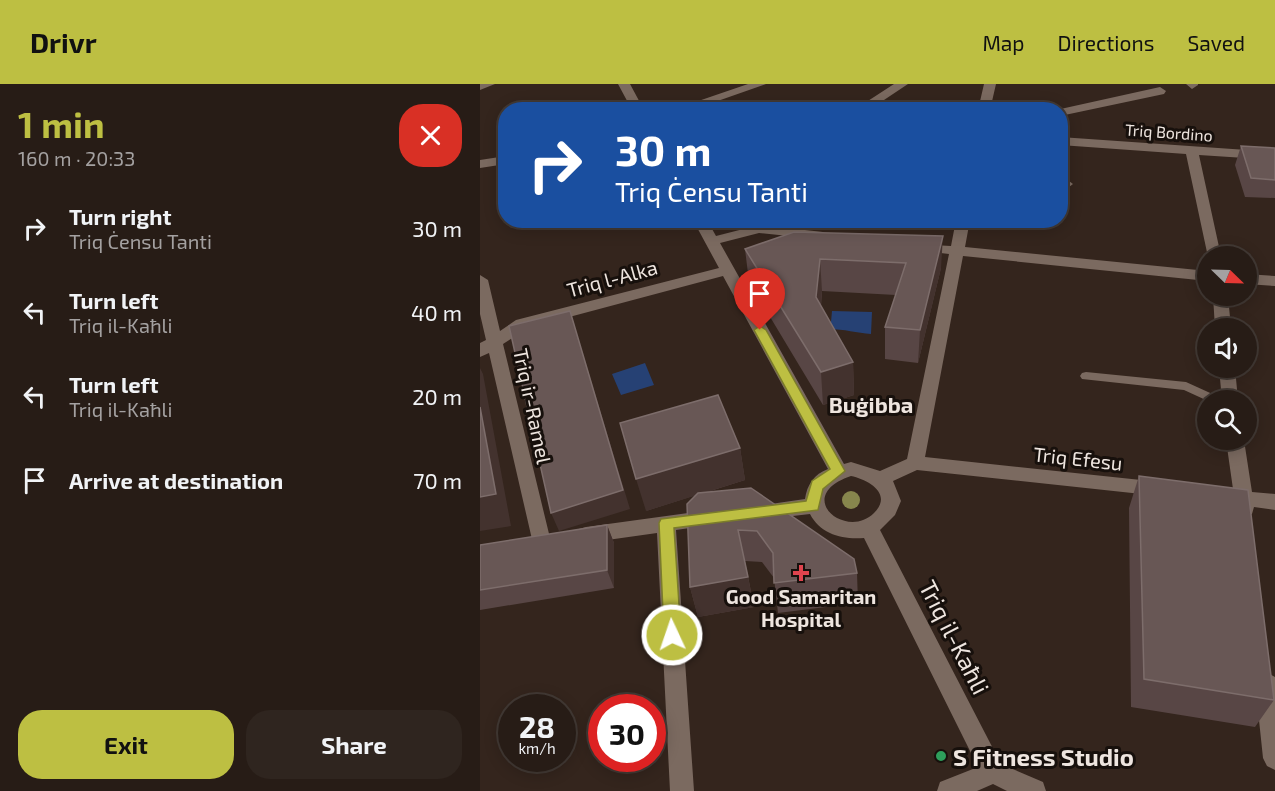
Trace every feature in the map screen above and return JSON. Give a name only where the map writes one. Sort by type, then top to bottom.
[{"type":"street","points":[[480,86],[489,84]]},
{"type":"street","points":[[624,84],[634,102]]},
{"type":"street","points":[[703,102],[760,84]]},
{"type":"street","points":[[873,102],[902,84]]},
{"type":"street","points":[[986,102],[990,84]]},
{"type":"street","points":[[1068,110],[1160,92]]},
{"type":"street","name":"Triq Bordino","points":[[1068,142],[1275,156]]},
{"type":"street","points":[[1192,151],[1212,246]]},
{"type":"street","points":[[480,164],[498,161]]},
{"type":"street","points":[[705,228],[838,471]]},
{"type":"street","points":[[712,241],[749,228]]},
{"type":"street","points":[[775,228],[830,237]]},
{"type":"street","points":[[915,463],[962,228]]},
{"type":"street","points":[[900,245],[1197,275]]},
{"type":"street","name":"Triq l-Alka","points":[[480,351],[522,324],[727,270]]},
{"type":"street","name":"Triq ir-Ramel","points":[[480,280],[541,542]]},
{"type":"street","points":[[1257,280],[1275,281]]},
{"type":"street","points":[[1237,450],[1248,534]]},
{"type":"street","name":"Triq Efesu","points":[[880,478],[915,463],[1174,491]]},
{"type":"street","points":[[850,469],[870,472],[880,478],[890,495],[889,506],[880,520],[869,527],[854,530],[840,529],[824,522],[813,506],[813,495],[817,485],[838,471],[850,469]]},
{"type":"street","points":[[1209,495],[1275,502]]},
{"type":"street","points":[[520,545],[666,523],[813,506]]},
{"type":"street","points":[[666,523],[681,791]]},
{"type":"street","name":"Triq il-Kaħli","points":[[869,527],[993,772]]},
{"type":"street","points":[[1264,663],[1275,758]]},
{"type":"street","points":[[949,791],[993,772],[1034,791]]},
{"type":"lane","points":[[1086,375],[1186,386],[1197,391]]},
{"type":"water","points":[[832,311],[872,312],[871,334],[829,329],[827,324],[831,322]]},
{"type":"water","points":[[645,363],[654,385],[621,395],[612,374]]},
{"type":"building","points":[[1241,146],[1275,148],[1275,180],[1251,178]]},
{"type":"building","points":[[794,232],[943,236],[920,330],[885,327],[906,263],[820,259],[816,297],[853,362],[821,372],[745,249]]},
{"type":"building","points":[[570,311],[623,490],[551,513],[509,326]]},
{"type":"building","points":[[718,395],[740,448],[636,479],[620,423]]},
{"type":"building","points":[[480,407],[496,494],[480,497]]},
{"type":"building","points":[[1139,476],[1248,490],[1274,700],[1144,679]]},
{"type":"building","points":[[751,488],[854,559],[857,573],[774,583],[773,553],[757,531],[738,530],[748,577],[690,587],[687,504],[698,493]]},
{"type":"building","points":[[607,525],[607,570],[480,590],[480,545]]},
{"type":"place","name":"Good Samaritan Hospital","points":[[801,573]]},
{"type":"place","name":"S Fitness Studio","points":[[941,756]]},
{"type":"district","name":"Buġibba","points":[[871,404]]},
{"type":"route","points":[[672,635],[666,523],[813,506],[813,495],[817,485],[838,471],[760,330]]}]
